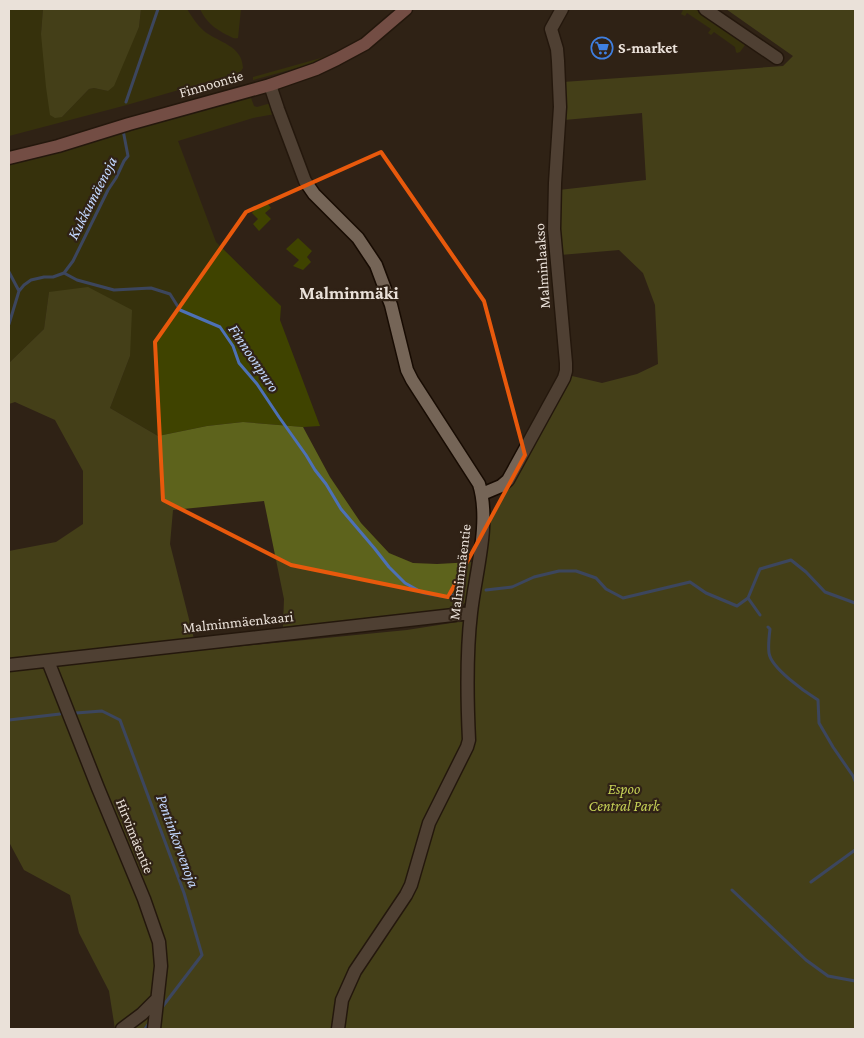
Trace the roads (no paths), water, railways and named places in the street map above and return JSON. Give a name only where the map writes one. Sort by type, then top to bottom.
[{"type":"main road","name":"Finnoontie","points":[[9,158],[58,146],[129,124],[270,85],[316,69],[365,44],[406,9]]},
{"type":"street","name":"Malminlaakso","points":[[482,494],[501,486],[508,480],[564,378],[566,371],[554,229],[560,107],[559,69],[551,29],[562,9]]},
{"type":"street","points":[[705,9],[777,58]]},
{"type":"street","name":"Malminmäentie","points":[[270,85],[305,181],[314,194],[358,238],[376,265],[391,305],[407,370],[479,484],[482,494],[483,531],[471,613],[467,690],[469,740],[429,823],[411,885],[355,971],[342,1000],[338,1029]]},
{"type":"street","name":"Malminmäenkaari","points":[[9,665],[471,613]]},
{"type":"street","name":"Hirvimäentie","points":[[48,661],[74,730],[144,899],[158,942],[161,966],[154,1029]]},
{"type":"street","points":[[122,1029],[142,1014],[157,999]]},
{"type":"waterway","name":"Kukkumäenoja","points":[[126,102],[158,9]]},
{"type":"waterway","name":"Kukkumäenoja","points":[[9,324],[19,291],[24,285],[31,280],[53,277],[64,273],[73,261],[108,190],[128,156],[123,130]]},
{"type":"waterway","points":[[9,272],[19,291]]},
{"type":"waterway","name":"Finnoonpuro","points":[[64,273],[77,280],[114,290],[151,288],[170,294],[180,310],[220,327],[233,346],[239,363],[257,384],[341,509],[389,567],[405,583],[423,593],[446,597],[462,593]]},
{"type":"waterway","name":"Finnoonpuro","points":[[486,590],[512,587],[534,577],[559,571],[576,571],[596,578],[606,589],[623,598],[690,582],[706,593],[737,606],[748,598],[760,569],[791,560],[806,572],[825,592],[855,603]]},
{"type":"waterway","points":[[748,598],[760,615]]},
{"type":"waterway","points":[[768,627],[770,629],[769,653],[771,659],[789,679],[818,700],[819,723],[855,781]]},
{"type":"waterway","name":"Pentinkorvenoja","points":[[76,713],[102,711],[120,720],[184,893],[202,955],[163,1006]]},
{"type":"waterway","name":"Pentinkorvenoja","points":[[9,720],[60,714]]},
{"type":"waterway","points":[[811,882],[855,850]]},
{"type":"waterway","points":[[732,890],[806,960],[828,976],[855,981]]},
{"type":"waterway","name":"Pentinkorvenoja","points":[[145,1029],[149,1023]]},
{"type":"place","name":"S-market","points":[[602,48]]},
{"type":"district","name":"Malminmäki","points":[[349,293]]},
{"type":"park label","name":"Espoo Central Park","points":[[624,798]]}]
